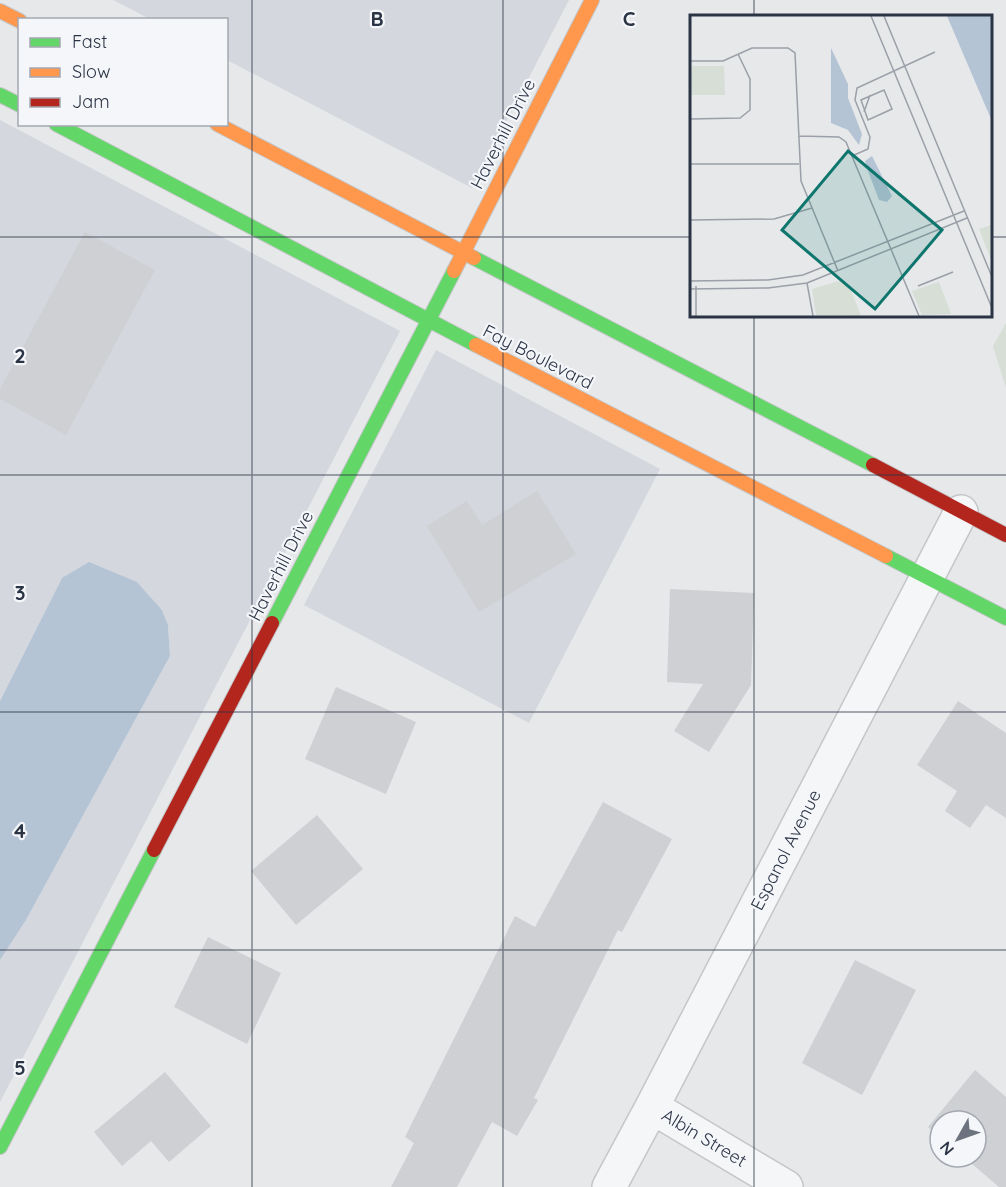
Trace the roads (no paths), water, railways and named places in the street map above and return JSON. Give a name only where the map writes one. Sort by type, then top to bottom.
[{"type":"main road","name":"Haverhill Drive","points":[[0,1147],[429,321],[592,0]]},
{"type":"main road","points":[[0,11],[18,20]]},
{"type":"main road","points":[[0,95],[18,104]]},
{"type":"main road","name":"Fay Boulevard","points":[[60,126],[429,321],[1006,618]]},
{"type":"main road","points":[[221,126],[1006,535]]},
{"type":"street","name":"Espanol Avenue","points":[[609,1187],[961,512]]},
{"type":"street","name":"Albin Street","points":[[652,1107],[786,1187]]},
{"type":"water","points":[[89,562],[137,582],[162,610],[168,625],[170,656],[26,920],[0,960],[0,701],[62,578]]}]
